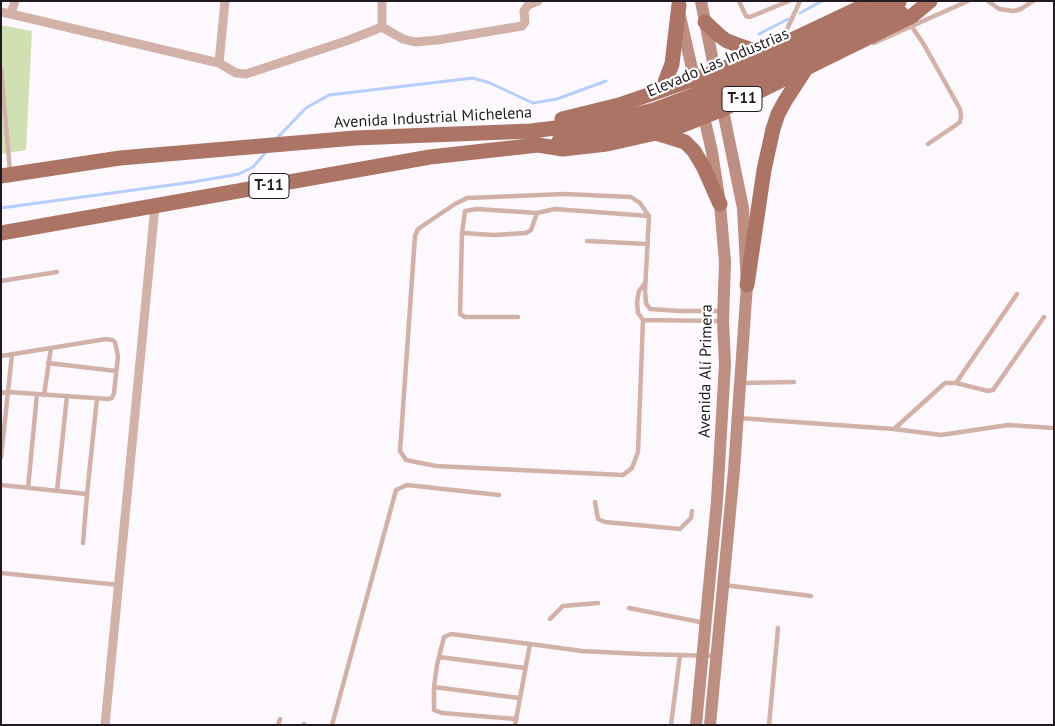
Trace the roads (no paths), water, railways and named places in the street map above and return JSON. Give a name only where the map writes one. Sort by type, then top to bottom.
[{"type":"main road","name":"Avenida Alí Primera","points":[[701,1],[743,208],[747,284],[710,725]]},
{"type":"main road","name":"Avenida Industrial Michelena","points":[[1,233],[539,138],[557,121],[619,105],[695,80],[772,49],[874,1]]},
{"type":"main road","name":"Elevado Las Industrias","points":[[539,138],[655,121],[700,107],[792,66],[903,4],[923,1]]},
{"type":"main road","name":"Avenida Industrial Michelena","points":[[6,176],[120,158],[355,138],[495,134],[539,138],[563,149],[607,144],[656,133],[723,109],[912,16],[930,1]]},
{"type":"main road","name":"Avenida Alí Primera","points":[[678,3],[712,152],[720,204],[725,262],[723,316],[724,391],[696,725]]},
{"type":"main road","points":[[662,90],[672,64],[678,3]]},
{"type":"main road","points":[[705,22],[728,41],[750,49],[772,49]]},
{"type":"main road","name":"T-11","points":[[747,284],[764,170],[773,129],[785,101],[808,66]]},
{"type":"main road","points":[[656,133],[685,142],[694,151],[720,204]]},
{"type":"main road","points":[[723,316],[726,312],[734,359],[740,378]]},
{"type":"street","points":[[11,14],[14,1]]},
{"type":"street","points":[[219,63],[225,1]]},
{"type":"street","points":[[382,1],[382,27]]},
{"type":"street","points":[[382,27],[403,39],[415,42],[438,40],[522,26],[525,22],[524,10],[528,5],[538,1]]},
{"type":"street","points":[[1,12],[219,63],[236,73],[246,74],[349,40],[382,27]]},
{"type":"street","points":[[105,725],[156,206]]},
{"type":"lane","points":[[739,1],[746,16],[750,17],[789,1]]},
{"type":"lane","points":[[772,49],[800,1]]},
{"type":"lane","name":"Avenida Industrial Michelena","points":[[841,50],[870,45],[968,1]]},
{"type":"lane","points":[[988,1],[999,9],[1014,11],[1033,1]]},
{"type":"lane","points":[[912,27],[960,109],[961,116],[960,122],[928,144]]},
{"type":"lane","points":[[1,68],[6,176]]},
{"type":"lane","points":[[646,281],[639,291],[637,302],[638,313],[643,320],[638,452],[632,468],[623,476],[436,466],[406,460],[400,451],[415,236],[418,228],[467,198],[479,196],[565,194],[631,197],[640,203],[649,216],[646,303],[650,309],[723,316]]},
{"type":"lane","points":[[518,316],[465,317],[460,314],[462,233],[465,211],[537,213],[554,209],[649,216]]},
{"type":"lane","points":[[462,233],[526,233],[531,230],[537,213]]},
{"type":"lane","points":[[587,241],[648,244]]},
{"type":"lane","points":[[1,281],[57,272]]},
{"type":"lane","points":[[956,383],[1017,294]]},
{"type":"lane","points":[[643,320],[723,316]]},
{"type":"lane","points":[[894,429],[945,382],[956,383],[988,392],[993,390],[1044,317]]},
{"type":"lane","points":[[1,356],[112,340],[115,342],[118,356],[112,398],[1,393]]},
{"type":"lane","points":[[44,395],[50,348]]},
{"type":"lane","points":[[1,456],[12,354]]},
{"type":"lane","points":[[48,363],[116,371]]},
{"type":"lane","points":[[740,378],[794,382]]},
{"type":"lane","points":[[28,488],[37,394]]},
{"type":"lane","points":[[58,491],[67,396]]},
{"type":"lane","points":[[82,543],[97,398]]},
{"type":"lane","points":[[737,418],[894,429],[941,435],[1008,425],[1054,428]]},
{"type":"lane","points":[[1,485],[87,494]]},
{"type":"lane","points":[[332,725],[396,490],[407,485],[499,495]]},
{"type":"lane","points":[[595,502],[598,519],[605,522],[680,529],[690,518],[692,511]]},
{"type":"lane","points":[[1,573],[119,585]]},
{"type":"lane","points":[[722,585],[811,596]]},
{"type":"lane","points":[[550,619],[564,606],[598,603]]},
{"type":"lane","points":[[629,608],[706,623]]},
{"type":"lane","points":[[768,725],[778,628]]},
{"type":"lane","points":[[530,644],[516,722],[442,713],[434,710],[434,687],[439,657],[444,637],[451,634],[582,650],[716,656]]},
{"type":"lane","points":[[671,725],[680,655]]},
{"type":"lane","points":[[439,657],[525,668]]},
{"type":"lane","points":[[434,687],[519,698]]},
{"type":"lane","points":[[278,725],[280,719]]},
{"type":"waterway","points":[[800,13],[822,1]]},
{"type":"waterway","points":[[759,34],[788,19]]},
{"type":"waterway","points":[[275,140],[306,108],[329,95],[473,78],[490,83],[533,103],[557,99],[606,81]]},
{"type":"waterway","points":[[1,208],[239,174],[253,167],[267,151]]}]
